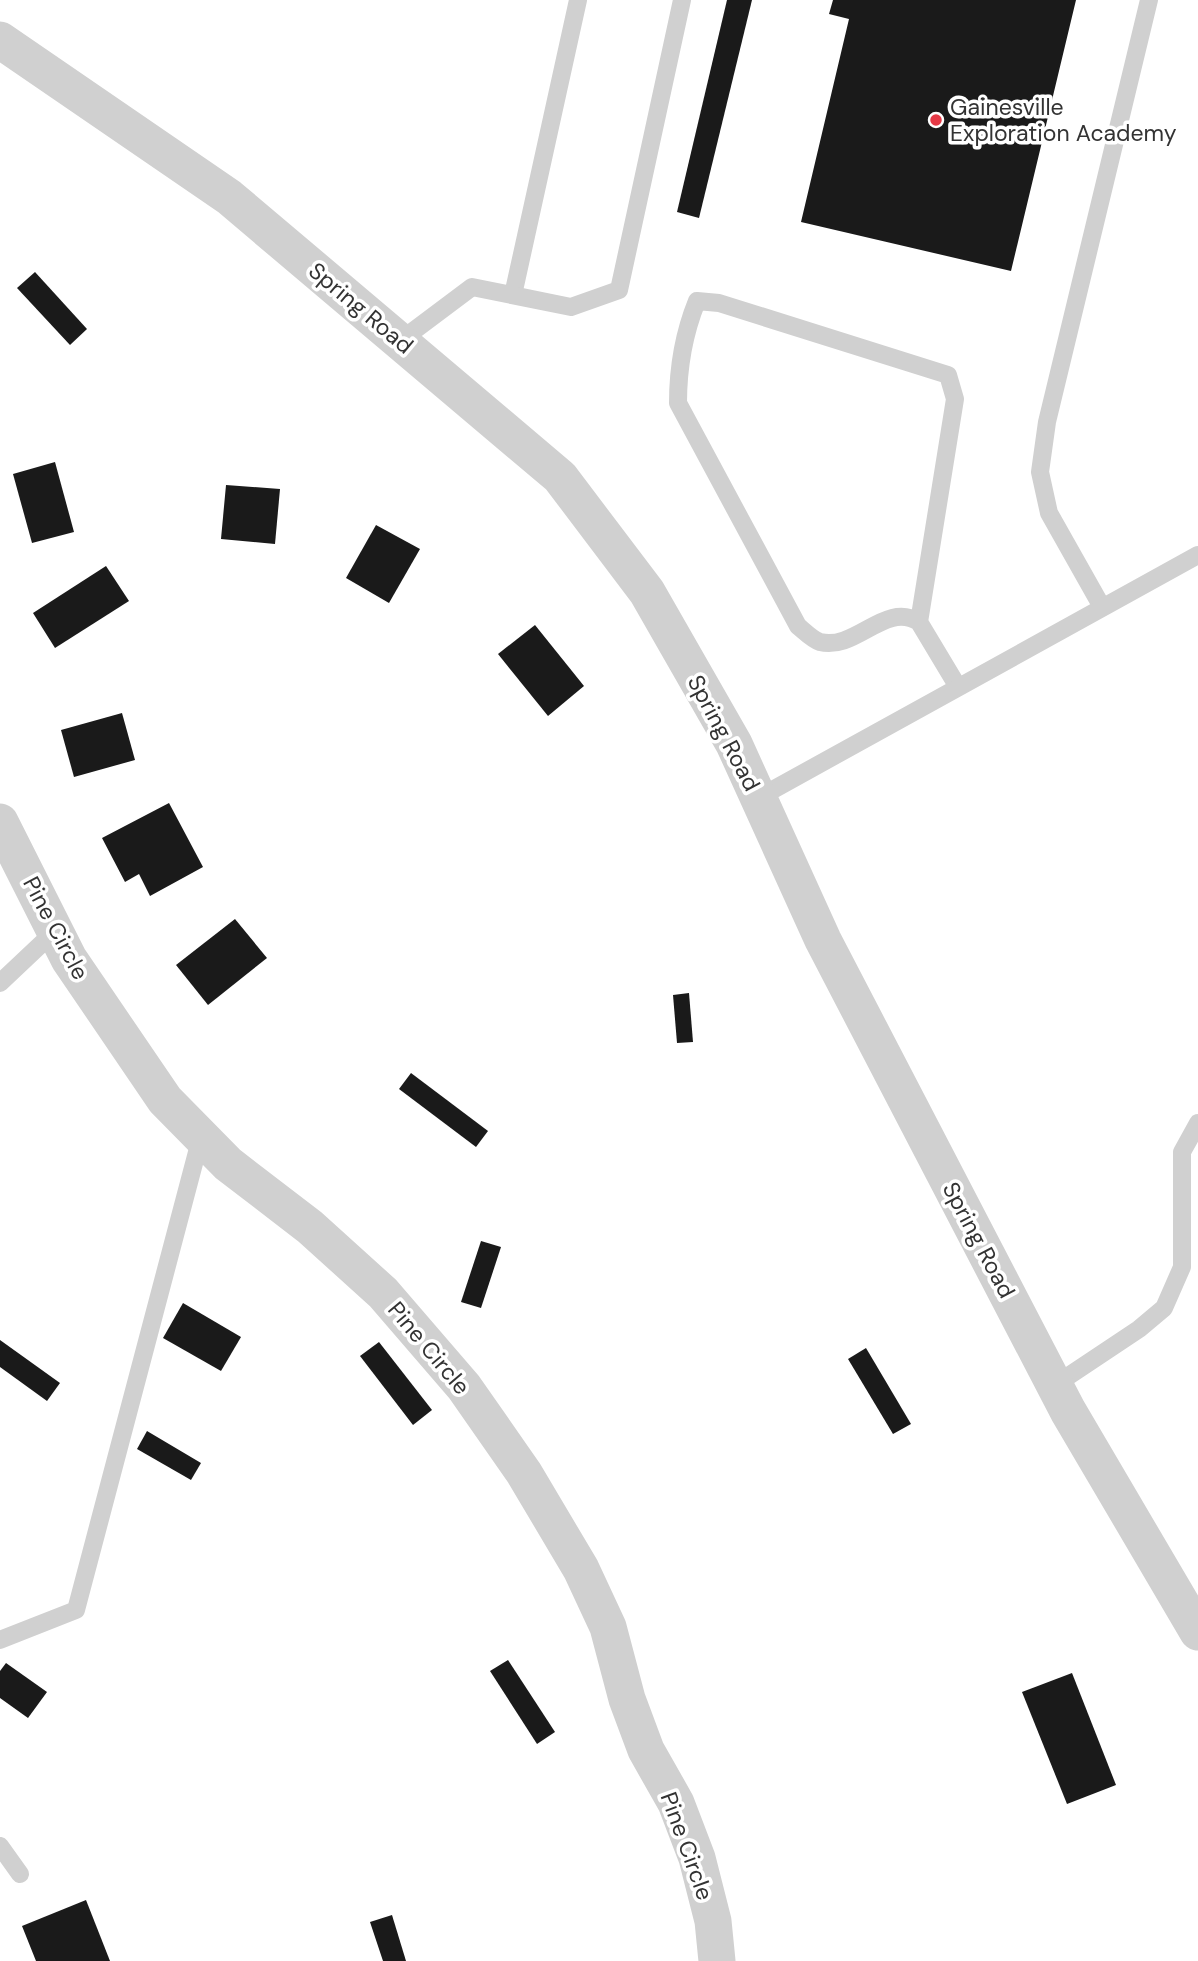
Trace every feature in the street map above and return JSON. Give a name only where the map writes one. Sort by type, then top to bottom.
[{"type":"street","name":"Spring Road","points":[[0,40],[229,197],[560,477],[647,592],[734,744],[823,940],[1055,1385],[1198,1632]]},
{"type":"street","name":"Pine Circle","points":[[0,822],[69,959],[165,1100],[228,1164],[310,1227],[383,1293],[464,1387],[524,1473],[581,1569],[608,1627],[627,1699],[646,1750],[676,1803],[697,1858],[713,1922],[717,1961]]},
{"type":"lane","points":[[513,295],[578,0]]},
{"type":"lane","points":[[400,341],[472,287],[571,307],[619,290],[682,0]]},
{"type":"lane","points":[[1102,607],[1049,513],[1040,472],[1047,422],[1149,0]]},
{"type":"lane","points":[[919,622],[955,399],[948,375],[719,303],[697,301],[678,380],[678,403],[798,626],[819,642],[837,642],[896,616],[908,615],[919,622],[958,687]]},
{"type":"lane","points":[[758,797],[1198,555]]},
{"type":"lane","points":[[0,983],[55,931]]},
{"type":"lane","points":[[1055,1385],[1139,1329],[1164,1308],[1182,1266],[1182,1152],[1198,1123]]},
{"type":"lane","points":[[0,1640],[76,1610],[201,1137]]},
{"type":"lane","points":[[0,1846],[20,1874]]},
{"type":"building","points":[[727,0],[752,0],[699,218],[677,212]]},
{"type":"building","name":"Gainesville Exploration Academy","points":[[833,0],[1076,0],[1011,271],[801,222],[849,19],[829,14]]},
{"type":"building","points":[[35,272],[87,329],[70,345],[17,288]]},
{"type":"building","points":[[55,462],[74,532],[32,543],[13,474]]},
{"type":"building","points":[[226,485],[280,489],[275,544],[221,539]]},
{"type":"building","points":[[376,525],[420,549],[389,603],[346,578]]},
{"type":"building","points":[[106,566],[129,601],[55,648],[33,613]]},
{"type":"building","points":[[535,625],[584,686],[548,716],[498,654]]},
{"type":"building","points":[[122,713],[135,760],[74,777],[61,730]]},
{"type":"building","points":[[169,803],[203,867],[150,896],[139,874],[125,882],[102,838]]},
{"type":"building","points":[[235,919],[267,958],[208,1005],[176,965]]},
{"type":"building","points":[[689,993],[693,1042],[677,1043],[673,995]]},
{"type":"building","points":[[411,1073],[488,1131],[476,1147],[399,1089]]},
{"type":"building","points":[[481,1241],[501,1247],[481,1308],[461,1302]]},
{"type":"building","points":[[183,1303],[241,1337],[221,1371],[163,1338]]},
{"type":"building","points":[[0,1340],[60,1383],[47,1401],[0,1367]]},
{"type":"building","points":[[379,1342],[432,1410],[413,1425],[360,1356]]},
{"type":"building","points":[[866,1348],[911,1424],[893,1434],[848,1359]]},
{"type":"building","points":[[147,1431],[201,1463],[191,1480],[137,1449]]},
{"type":"building","points":[[508,1660],[555,1732],[537,1744],[490,1671]]},
{"type":"building","points":[[6,1663],[47,1692],[28,1718],[0,1698],[0,1671]]},
{"type":"building","points":[[1072,1673],[1116,1785],[1067,1804],[1022,1692]]},
{"type":"building","points":[[86,1900],[110,1961],[36,1961],[22,1926]]},
{"type":"building","points":[[392,1915],[406,1961],[383,1961],[370,1922]]},
{"type":"place","name":"Gainesville Exploration Academy","points":[[936,120]]}]
